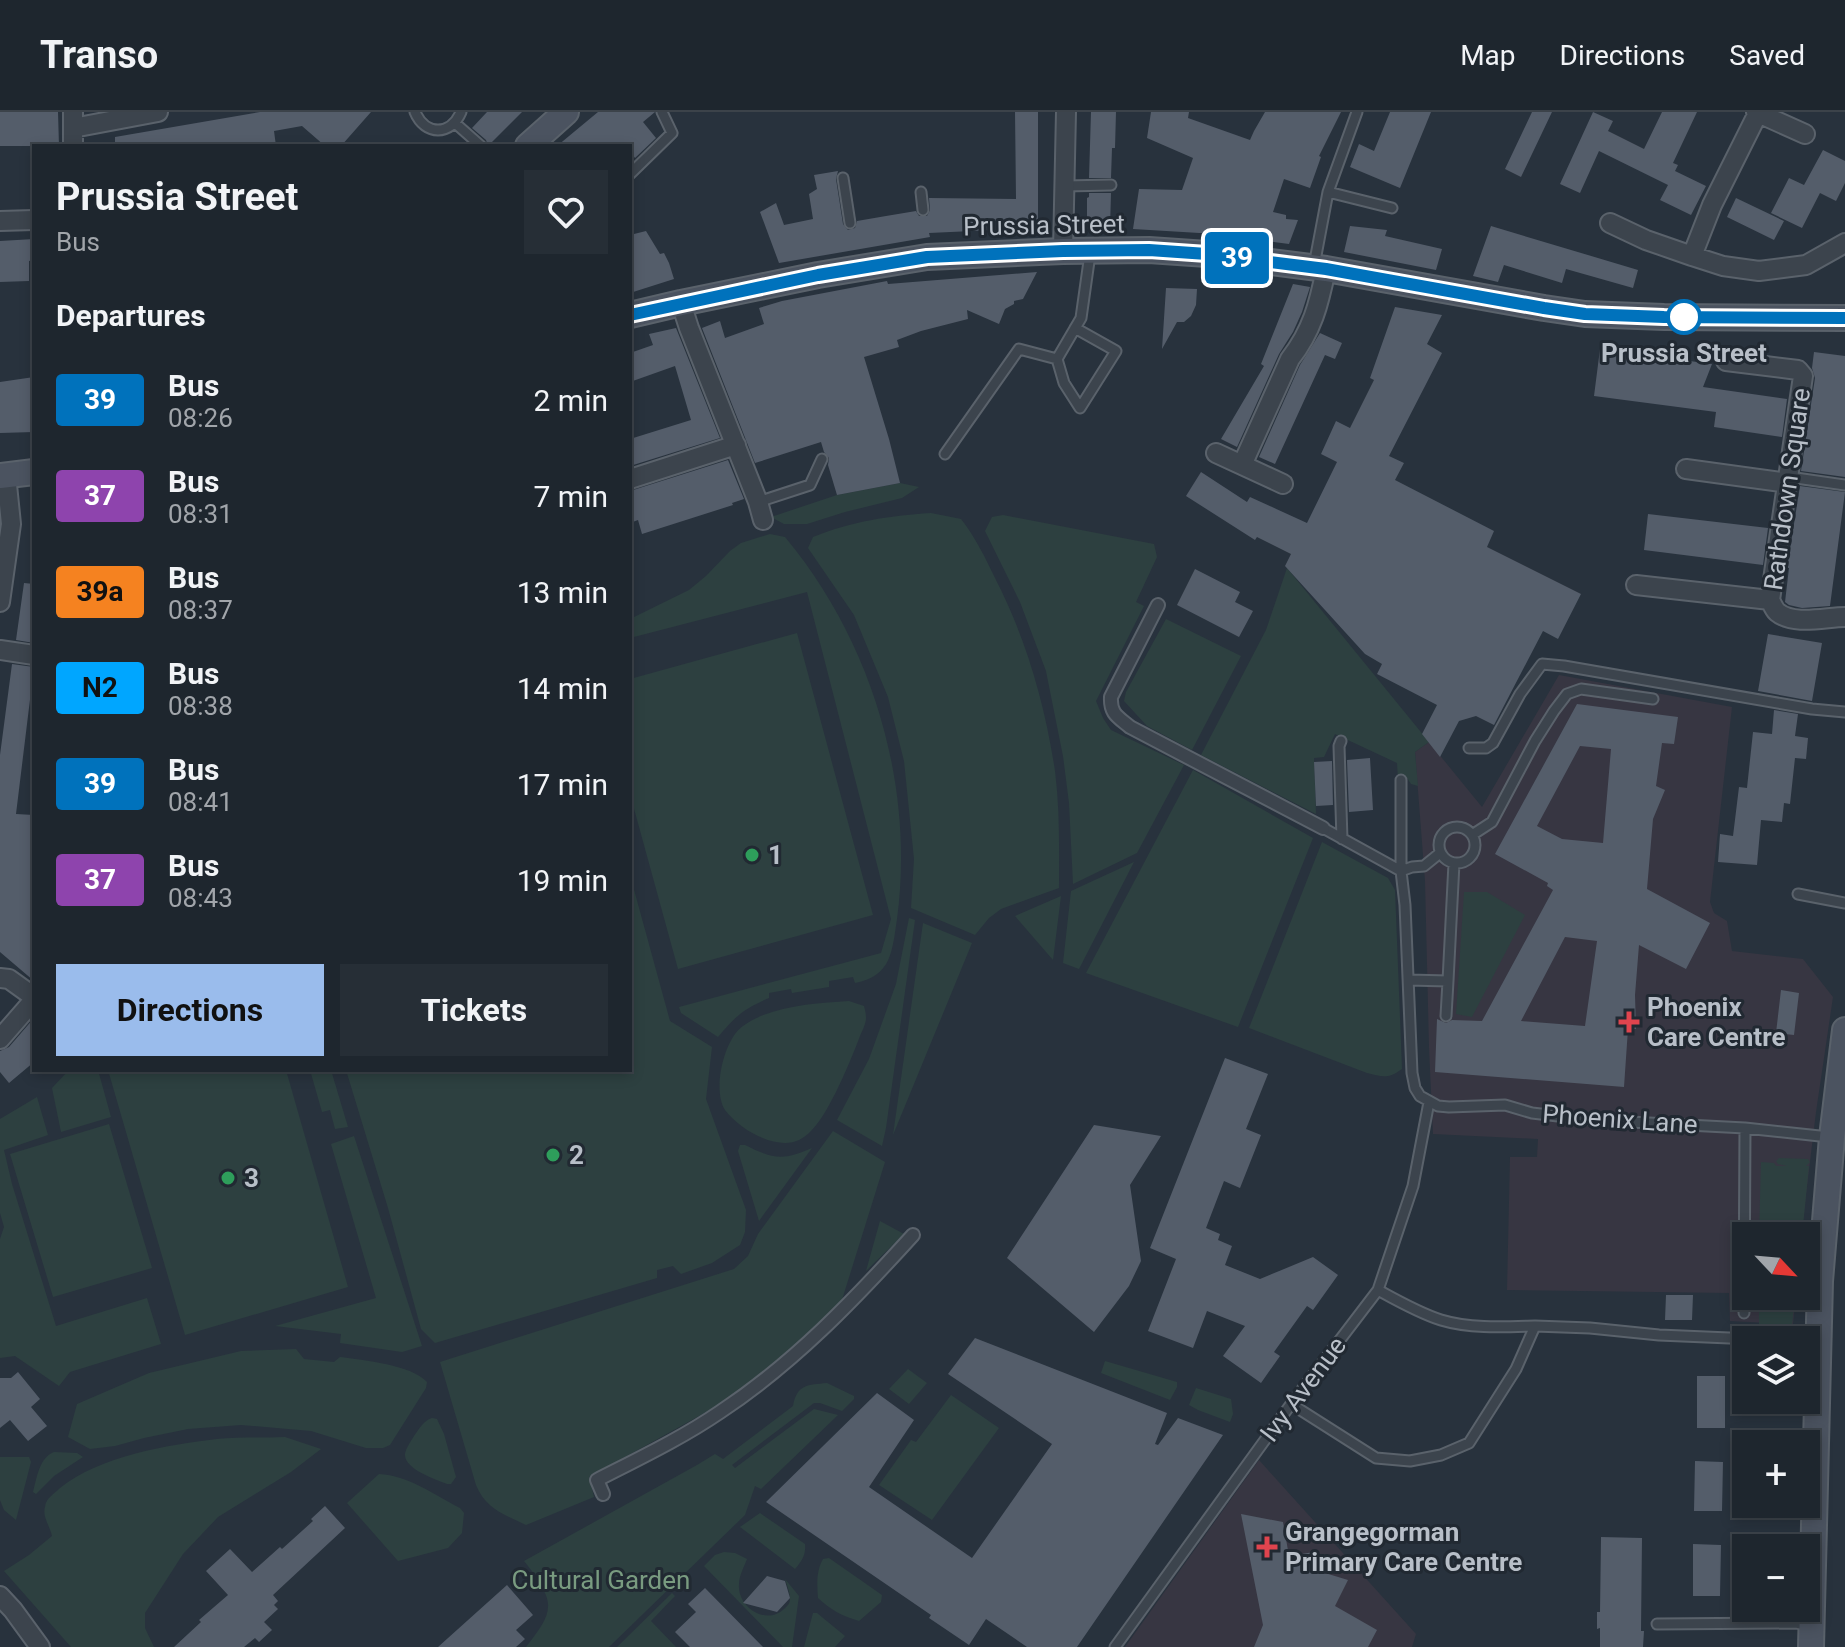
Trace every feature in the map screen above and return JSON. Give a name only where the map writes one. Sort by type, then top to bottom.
[{"type":"main road","points":[[530,144],[560,114]]},
{"type":"main road","name":"Prussia Street","points":[[632,315],[857,263],[926,252],[1149,250],[1320,268],[1585,314],[1845,318]]},
{"type":"main road","points":[[3,475],[32,472]]},
{"type":"main road","points":[[1809,1326],[1820,1281],[1832,1137],[1845,1037]]},
{"type":"main road","points":[[1807,1414],[1811,1637]]},
{"type":"street","points":[[73,129],[158,112]]},
{"type":"street","points":[[1063,251],[1066,112]]},
{"type":"street","points":[[1692,256],[1712,205],[1757,113],[1805,134]]},
{"type":"street","points":[[0,221],[32,220]]},
{"type":"street","points":[[1610,223],[1646,240],[1723,266],[1759,271],[1806,265],[1845,243]]},
{"type":"street","points":[[1242,465],[1290,359],[1313,323],[1320,268]]},
{"type":"street","points":[[681,303],[760,511]]},
{"type":"street","name":"Rathdown Square","points":[[1726,361],[1802,372],[1770,600],[1777,612],[1796,619],[1821,621],[1845,617]]},
{"type":"street","points":[[632,478],[736,445]]},
{"type":"street","points":[[1216,453],[1283,484]]},
{"type":"street","points":[[1686,469],[1788,480]]},
{"type":"street","points":[[0,602],[11,524],[3,475]]},
{"type":"street","points":[[1636,585],[1770,600]]},
{"type":"street","points":[[1158,605],[1111,697],[1110,707],[1130,727],[1323,828]]},
{"type":"street","points":[[0,650],[32,655]]},
{"type":"street","points":[[0,978],[9,979],[32,997]]},
{"type":"street","points":[[0,1039],[32,1001]]},
{"type":"street","points":[[603,1494],[597,1480],[629,1468],[702,1429],[719,1413],[824,1337],[846,1308],[913,1235]]},
{"type":"street","points":[[0,1596],[40,1647]]},
{"type":"lane","points":[[415,112],[421,123],[434,130],[442,130],[455,123],[461,112]]},
{"type":"lane","points":[[632,172],[672,133],[662,112]]},
{"type":"lane","points":[[1320,268],[1328,192],[1357,112]]},
{"type":"lane","points":[[455,123],[479,144]]},
{"type":"lane","points":[[843,178],[850,223]]},
{"type":"lane","points":[[1065,186],[1111,185]]},
{"type":"lane","points":[[921,192],[923,210]]},
{"type":"lane","points":[[1328,192],[1392,208]]},
{"type":"lane","points":[[1075,328],[1116,351],[1080,408],[1064,383],[1057,359],[1075,328],[1081,318],[1090,251]]},
{"type":"lane","points":[[945,454],[1019,349],[1057,359]]},
{"type":"lane","points":[[760,511],[810,485],[822,459]]},
{"type":"lane","points":[[1788,480],[1845,485]]},
{"type":"lane","points":[[1469,748],[1486,748],[1493,743],[1520,694],[1542,664],[1845,712]]},
{"type":"lane","points":[[1472,835],[1492,822],[1535,741],[1567,694],[1581,689],[1653,699]]},
{"type":"lane","points":[[1341,741],[1342,839]]},
{"type":"lane","points":[[1401,780],[1401,871],[1409,980],[1410,1047],[1415,1088],[1429,1102]]},
{"type":"lane","points":[[1323,828],[1401,871],[1424,866],[1440,853]]},
{"type":"lane","points":[[1451,828],[1463,828],[1472,835],[1475,847],[1471,857],[1454,863],[1440,853],[1442,835],[1451,828]]},
{"type":"lane","points":[[1446,1016],[1454,863]]},
{"type":"lane","points":[[1798,894],[1845,903]]},
{"type":"lane","points":[[1409,980],[1448,981]]},
{"type":"lane","name":"Phoenix Lane","points":[[1429,1102],[1449,1107],[1505,1105],[1532,1113],[1592,1120],[1745,1128],[1832,1137]]},
{"type":"lane","name":"Ivy Avenue","points":[[1115,1647],[1291,1404],[1378,1290],[1413,1186],[1429,1102]]},
{"type":"lane","points":[[1744,1313],[1745,1128]]},
{"type":"lane","points":[[1378,1290],[1441,1320],[1489,1328],[1590,1328],[1732,1338]]},
{"type":"lane","points":[[1291,1404],[1376,1458],[1410,1461],[1441,1455],[1469,1443],[1516,1369],[1535,1326]]},
{"type":"lane","points":[[1657,1624],[1796,1623],[1811,1637]]},
{"type":"shaded area","name":"Phoenix Care Centre","points":[[1559,675],[1732,707],[1710,902],[1714,913],[1727,921],[1732,951],[1803,959],[1833,997],[1803,1222],[1732,1222],[1732,1310],[1794,1310],[1793,1324],[1730,1321],[1729,1293],[1507,1290],[1510,1157],[1537,1157],[1538,1139],[1433,1134],[1425,881],[1415,752],[1429,742],[1482,807]]},
{"type":"shaded area","name":"Grangegorman Primary Care Centre","points":[[1259,1460],[1416,1634],[1412,1647],[1125,1647]]},
{"type":"green space","points":[[900,483],[919,487],[902,498],[807,524],[784,524],[771,517],[837,495]]},
{"type":"green space","points":[[931,513],[961,519],[980,547],[1006,601],[1040,696],[1057,786],[1059,888],[1001,909],[975,935],[911,908],[914,859],[904,761],[888,697],[854,615],[808,548],[813,537],[842,527]]},
{"type":"green space","points":[[1003,515],[1154,544],[1157,557],[1136,602],[1144,606],[1096,701],[1111,730],[1184,765],[1137,853],[1073,884],[1069,803],[1046,671],[1020,602],[985,531],[992,517]]},
{"type":"green space","points":[[770,534],[785,537],[816,578],[842,622],[863,668],[880,717],[892,767],[899,817],[901,868],[894,942],[888,960],[876,975],[855,983],[853,977],[829,981],[829,987],[769,993],[769,998],[740,1014],[718,1037],[681,1013],[679,1007],[881,953],[891,919],[807,592],[632,637],[632,618],[689,590],[741,543]]},
{"type":"green space","points":[[1287,568],[1429,742],[1415,752],[1418,786],[1411,784],[1407,778],[1398,779],[1397,763],[1335,734],[1324,757],[1314,758],[1316,814],[1201,755],[1266,630]]},
{"type":"green space","points":[[1166,619],[1241,656],[1192,750],[1147,726],[1124,701]]},
{"type":"green space","name":"1","points":[[797,633],[873,915],[678,969],[632,801],[632,678]]},
{"type":"green space","points":[[1193,770],[1313,838],[1238,1027],[1086,973]]},
{"type":"green space","points":[[1322,842],[1388,878],[1395,890],[1402,1069],[1389,1076],[1367,1073],[1249,1028]]},
{"type":"green space","points":[[1134,862],[1079,969],[1063,963],[1071,891]]},
{"type":"green space","name":"2","points":[[632,882],[670,1021],[712,1047],[706,1099],[746,1210],[745,1232],[740,1245],[712,1263],[681,1274],[673,1266],[657,1270],[657,1278],[435,1343],[421,1329],[347,1072],[632,1072]]},
{"type":"green space","points":[[1464,892],[1487,892],[1525,915],[1472,1017],[1456,1014]]},
{"type":"green space","points":[[1061,896],[1053,960],[1015,916]]},
{"type":"green space","points":[[909,918],[915,920],[882,1146],[837,1120],[869,1059],[896,984]]},
{"type":"green space","points":[[923,923],[972,943],[893,1135]]},
{"type":"green space","points":[[849,1001],[864,1006],[865,1023],[836,1092],[811,1131],[799,1140],[780,1143],[749,1131],[731,1117],[721,1101],[720,1078],[730,1042],[743,1026],[780,1010]]},
{"type":"green space","points":[[67,1072],[99,1072],[111,1117],[61,1132],[52,1088]]},
{"type":"green space","name":"3","points":[[109,1072],[287,1072],[348,1287],[185,1335]]},
{"type":"green space","points":[[311,1072],[332,1072],[348,1127],[335,1129],[330,1110],[322,1112]]},
{"type":"green space","points":[[37,1097],[48,1135],[4,1150],[56,1326],[147,1298],[161,1344],[70,1372],[59,1386],[15,1356],[0,1358],[0,1239],[4,1227],[0,1213],[0,1119]]},
{"type":"green space","points":[[109,1124],[152,1268],[53,1297],[10,1154]]},
{"type":"green space","points":[[833,1131],[885,1162],[841,1303],[769,1368],[719,1405],[589,1477],[594,1497],[526,1525],[490,1505],[476,1485],[440,1362],[734,1269],[748,1256],[758,1234]]},
{"type":"green space","points":[[354,1136],[422,1346],[402,1352],[340,1343],[341,1334],[275,1326],[376,1298],[331,1144]]},
{"type":"green space","points":[[740,1145],[778,1157],[812,1148],[759,1221],[738,1151]]},
{"type":"green space","points":[[1779,1158],[1808,1159],[1810,1162],[1806,1166],[1809,1166],[1803,1222],[1759,1222],[1761,1162],[1787,1166],[1776,1161]]},
{"type":"green space","points":[[880,1221],[904,1234],[866,1271]]},
{"type":"green space","points":[[1759,1310],[1794,1310],[1792,1326],[1759,1325]]},
{"type":"green space","points":[[296,1349],[304,1359],[334,1362],[340,1357],[399,1367],[420,1376],[427,1382],[426,1388],[390,1445],[383,1448],[366,1448],[311,1431],[241,1425],[188,1429],[90,1449],[68,1437],[77,1404],[149,1373],[241,1351]]},
{"type":"green space","points":[[1105,1361],[1177,1382],[1177,1387],[1170,1400],[1101,1373]]},
{"type":"green space","points":[[908,1369],[927,1383],[909,1404],[889,1389]]},
{"type":"green space","name":"Cultural Garden","points":[[827,1383],[854,1396],[854,1399],[842,1411],[814,1403],[732,1465],[735,1468],[814,1409],[838,1415],[761,1489],[755,1486],[745,1515],[609,1647],[526,1647],[544,1621],[548,1605],[542,1587],[524,1561],[715,1454],[723,1459],[793,1406],[801,1390],[809,1385]]},
{"type":"green space","points":[[1196,1388],[1231,1399],[1233,1414],[1230,1422],[1189,1405]]},
{"type":"green space","points":[[951,1395],[999,1428],[932,1520],[879,1485],[911,1440],[916,1442]]},
{"type":"green space","points":[[432,1418],[437,1419],[444,1434],[456,1477],[451,1484],[421,1473],[406,1459],[405,1454],[414,1436]]},
{"type":"green space","points":[[285,1437],[321,1449],[291,1472],[218,1517],[183,1554],[145,1613],[145,1628],[154,1647],[71,1647],[4,1571],[52,1536],[45,1514],[49,1499],[60,1488],[94,1468],[135,1454],[177,1445],[225,1438]]},
{"type":"green space","points":[[54,1452],[77,1453],[83,1457],[54,1476],[36,1494],[33,1492],[39,1469]]},
{"type":"green space","points":[[0,1457],[29,1457],[31,1462],[16,1520],[4,1510],[0,1500]]},
{"type":"green space","points":[[379,1474],[411,1482],[460,1508],[464,1513],[462,1533],[448,1548],[398,1561],[347,1503]]},
{"type":"green space","points":[[760,1513],[805,1544],[803,1558],[795,1569],[740,1527]]},
{"type":"green space","points":[[724,1552],[747,1559],[740,1578],[740,1592],[754,1612],[769,1616],[787,1606],[790,1598],[785,1579],[799,1596],[792,1647],[783,1647],[704,1566],[715,1555]]},
{"type":"green space","points":[[829,1558],[882,1595],[881,1602],[859,1621],[837,1612],[818,1598],[819,1568],[823,1559]]},
{"type":"green space","points":[[672,1593],[675,1596],[651,1621],[676,1647],[617,1647]]},
{"type":"green space","points":[[813,1613],[845,1636],[835,1647],[804,1647]]},
{"type":"building","points":[[0,112],[58,112],[59,144],[0,146]]},
{"type":"building","points":[[260,112],[371,112],[343,144],[323,144],[302,126],[274,131],[276,144],[115,144],[115,137]]},
{"type":"building","points":[[487,112],[522,112],[490,144],[472,128]]},
{"type":"building","points":[[598,112],[655,112],[643,122],[656,138],[635,158],[632,144],[559,144]]},
{"type":"building","points":[[1015,112],[1038,112],[1038,232],[1016,232],[1016,229],[929,233],[930,237],[779,263],[760,212],[776,203],[784,225],[813,219],[809,194],[817,189],[814,175],[838,171],[836,179],[843,224],[848,230],[855,228],[857,221],[916,211],[919,216],[927,216],[929,198],[1016,199]]},
{"type":"building","points":[[1091,112],[1116,112],[1111,178],[1089,178]]},
{"type":"building","points":[[1151,112],[1189,112],[1188,118],[1250,140],[1265,112],[1341,112],[1319,156],[1310,188],[1284,179],[1273,212],[1286,215],[1286,219],[1298,220],[1289,244],[1216,234],[1133,229],[1139,189],[1182,190],[1193,158],[1147,138]]},
{"type":"building","points":[[1390,112],[1431,112],[1400,188],[1350,167],[1359,144],[1374,151]]},
{"type":"building","points":[[1532,112],[1552,112],[1521,177],[1505,169]]},
{"type":"building","points":[[1593,112],[1613,121],[1608,131],[1644,149],[1662,112],[1697,112],[1673,163],[1678,165],[1675,171],[1706,186],[1691,215],[1660,200],[1668,185],[1599,151],[1580,193],[1560,184]]},
{"type":"building","points":[[1823,150],[1845,161],[1845,183],[1836,201],[1820,193],[1802,228],[1771,213],[1789,178],[1804,185]]},
{"type":"building","points":[[1089,193],[1111,193],[1110,228],[1087,229]]},
{"type":"building","points":[[1736,198],[1784,221],[1774,240],[1727,217]]},
{"type":"building","points":[[1350,226],[1387,230],[1385,236],[1442,249],[1436,270],[1344,252]]},
{"type":"building","points":[[1491,226],[1638,270],[1633,288],[1566,269],[1562,283],[1504,265],[1498,282],[1473,276]]},
{"type":"building","points":[[646,231],[660,254],[664,253],[674,279],[632,292],[632,234]]},
{"type":"building","points":[[32,239],[29,281],[0,282],[0,241]]},
{"type":"building","points":[[1037,272],[1023,299],[1014,301],[1005,309],[999,324],[967,310],[968,319],[921,331],[897,340],[899,347],[864,357],[900,483],[837,495],[828,465],[829,458],[821,442],[755,463],[702,328],[720,321],[725,338],[764,324],[759,308],[887,281],[888,284]]},
{"type":"building","points":[[1293,284],[1310,287],[1302,312],[1279,354],[1237,447],[1221,439],[1264,366],[1261,364]]},
{"type":"building","points":[[1166,288],[1197,289],[1196,305],[1191,316],[1184,322],[1177,322],[1162,349]]},
{"type":"building","points":[[1395,307],[1442,315],[1427,344],[1442,353],[1389,456],[1404,463],[1395,480],[1494,531],[1487,547],[1581,594],[1558,639],[1543,631],[1494,725],[1476,716],[1459,721],[1440,757],[1422,734],[1437,705],[1377,674],[1382,664],[1365,654],[1285,566],[1291,554],[1257,537],[1255,540],[1186,496],[1201,472],[1247,502],[1250,497],[1307,523],[1337,462],[1321,454],[1336,421],[1350,428],[1374,380],[1370,378]]},
{"type":"building","points":[[676,328],[720,438],[632,465],[632,438],[691,420],[675,366],[632,381],[632,352],[653,345],[649,334]]},
{"type":"building","points":[[1320,333],[1342,343],[1335,359],[1325,355],[1275,464],[1259,457],[1300,365]]},
{"type":"building","points":[[1600,349],[1712,364],[1703,387],[1787,399],[1782,437],[1714,427],[1716,412],[1594,396]]},
{"type":"building","points":[[1814,352],[1845,356],[1845,477],[1801,471],[1815,378],[1812,368]]},
{"type":"building","points":[[32,377],[32,432],[0,433],[0,382]]},
{"type":"building","points":[[728,460],[744,499],[642,534],[638,520],[632,522],[632,490]]},
{"type":"building","points":[[1800,486],[1845,492],[1830,606],[1802,608],[1785,602]]},
{"type":"building","points":[[1648,514],[1768,528],[1763,565],[1644,550]]},
{"type":"building","points":[[1195,569],[1240,592],[1235,602],[1253,611],[1239,637],[1177,605]]},
{"type":"building","points":[[24,583],[32,584],[32,643],[16,640]]},
{"type":"building","points":[[1768,634],[1822,643],[1812,701],[1758,691]]},
{"type":"building","points":[[12,664],[32,667],[16,814],[32,815],[32,979],[0,952],[0,755]]},
{"type":"building","points":[[1577,704],[1678,717],[1674,744],[1662,743],[1656,786],[1665,790],[1653,819],[1647,889],[1710,923],[1686,969],[1639,945],[1636,1029],[1628,1029],[1624,1087],[1435,1072],[1437,1019],[1446,1023],[1452,1020],[1482,1021],[1553,890],[1547,886],[1548,883],[1495,854]],"holes":[[[1580,746],[1611,749],[1603,843],[1562,839],[1537,826]],[[1565,937],[1597,941],[1585,1026],[1521,1021]]]},
{"type":"building","points":[[1774,710],[1798,714],[1795,736],[1808,738],[1806,759],[1795,758],[1790,804],[1784,803],[1782,822],[1761,820],[1757,865],[1718,862],[1720,834],[1733,836],[1739,787],[1747,788],[1753,732],[1772,734]]},
{"type":"building","points":[[1370,758],[1373,810],[1349,812],[1347,760]]},
{"type":"building","points":[[1332,761],[1333,805],[1316,806],[1314,762]]},
{"type":"building","points":[[1781,990],[1799,993],[1794,1035],[1776,1033]]},
{"type":"building","points":[[32,1020],[32,1064],[9,1083],[0,1072],[0,1051],[9,1047]]},
{"type":"building","points":[[1225,1058],[1268,1074],[1246,1129],[1261,1135],[1240,1188],[1224,1181],[1206,1228],[1220,1234],[1218,1240],[1232,1246],[1225,1265],[1260,1279],[1313,1257],[1338,1275],[1313,1310],[1307,1306],[1274,1352],[1280,1356],[1261,1383],[1223,1356],[1245,1326],[1207,1311],[1193,1348],[1148,1331],[1176,1259],[1150,1248]]},
{"type":"building","points":[[1094,1125],[1161,1136],[1130,1185],[1141,1261],[1129,1286],[1094,1332],[1007,1258]]},
{"type":"building","points":[[1666,1295],[1693,1295],[1692,1320],[1665,1320]]},
{"type":"building","points":[[975,1338],[1167,1413],[1155,1444],[1158,1445],[1178,1418],[1223,1435],[1077,1647],[1027,1647],[986,1619],[969,1645],[929,1618],[931,1615],[766,1502],[877,1393],[914,1420],[869,1487],[972,1558],[1052,1444],[948,1374]]},
{"type":"building","points":[[18,1372],[40,1399],[31,1407],[47,1426],[28,1441],[10,1420],[0,1428],[0,1378],[11,1378]]},
{"type":"building","points":[[1697,1376],[1725,1376],[1725,1428],[1697,1428]]},
{"type":"building","points":[[1695,1461],[1723,1462],[1722,1511],[1694,1511]]},
{"type":"building","points":[[325,1506],[345,1528],[273,1595],[278,1601],[274,1605],[278,1609],[264,1622],[272,1630],[259,1642],[255,1638],[244,1647],[174,1647],[228,1595],[206,1571],[230,1549],[252,1572],[313,1521],[311,1519]]},
{"type":"building","points":[[1241,1514],[1283,1522],[1289,1556],[1314,1552],[1317,1563],[1325,1573],[1348,1580],[1335,1606],[1377,1630],[1368,1647],[1254,1647],[1263,1625]]},
{"type":"building","points":[[1601,1537],[1642,1538],[1643,1647],[1600,1647],[1597,1612],[1600,1612]]},
{"type":"building","points":[[1693,1544],[1721,1545],[1720,1596],[1693,1596]]},
{"type":"building","points":[[767,1576],[785,1581],[790,1598],[777,1612],[743,1603]]},
{"type":"building","points":[[507,1585],[533,1615],[516,1630],[525,1639],[516,1647],[438,1647]]},
{"type":"building","points":[[705,1588],[763,1647],[690,1647],[675,1632],[696,1612],[688,1604]]},
{"type":"bus line","name":"39","points":[[632,315],[857,267],[927,257],[1149,250],[1326,269],[1585,314],[1845,318]]},
{"type":"place","name":"Prussia Street","points":[[1684,317]]},
{"type":"place","name":"1","points":[[752,855]]},
{"type":"place","name":"Phoenix Care Centre","points":[[1629,1022]]},
{"type":"place","name":"2","points":[[553,1155]]},
{"type":"place","name":"3","points":[[228,1178]]},
{"type":"place","name":"Grangegorman Primary Care Centre","points":[[1267,1547]]}]
